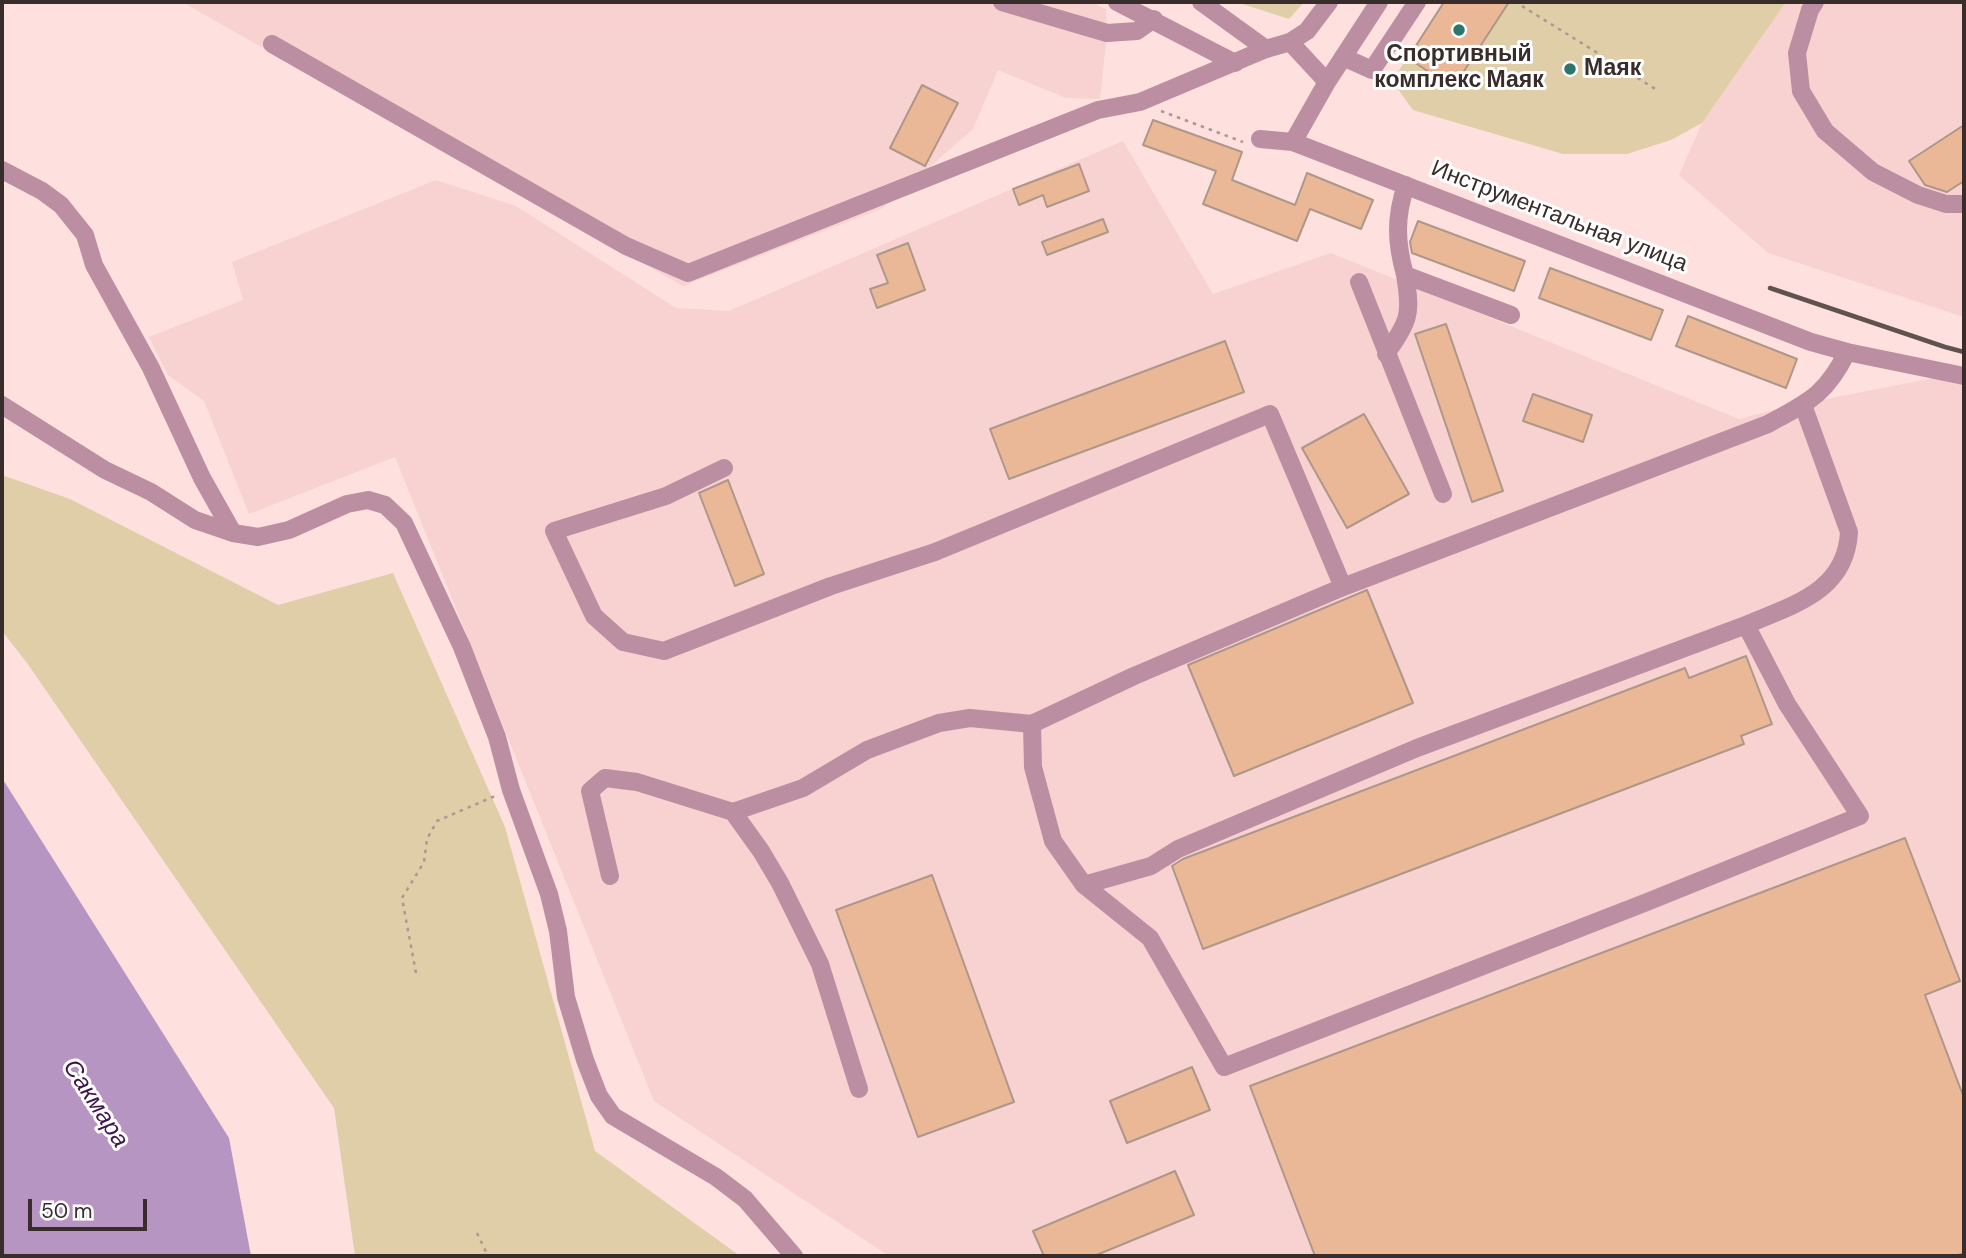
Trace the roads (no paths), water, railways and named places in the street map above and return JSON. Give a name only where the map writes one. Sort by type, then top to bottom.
[{"type":"street","points":[[1002,2],[1107,33],[1137,31],[1154,19]]},
{"type":"street","points":[[1117,2],[1154,19],[1235,64]]},
{"type":"street","points":[[1201,2],[1266,49]]},
{"type":"street","points":[[272,44],[626,246],[688,273],[1098,110],[1140,102],[1266,49],[1290,42],[1307,31],[1329,2]]},
{"type":"street","points":[[1293,142],[1327,82],[1379,2]]},
{"type":"street","points":[[1343,57],[1373,71],[1417,2]]},
{"type":"street","points":[[1815,2],[1797,53],[1801,91],[1825,131],[1873,172],[1918,195],[1946,204],[1964,204]]},
{"type":"street","points":[[1290,42],[1327,82]]},
{"type":"street","name":"Инструментальная улица","points":[[1260,139],[1293,142],[1811,342],[1964,376]]},
{"type":"street","points":[[2,170],[61,205],[85,235],[94,265],[150,368],[196,466],[233,533]]},
{"type":"street","points":[[1386,354],[1406,324],[1410,306],[1397,247],[1398,208],[1406,185]]},
{"type":"street","points":[[1405,275],[1511,315]]},
{"type":"street","points":[[1359,282],[1443,494]]},
{"type":"street","points":[[610,876],[590,791],[605,778],[638,782],[733,812],[803,788],[867,750],[939,723],[970,718],[1032,724],[1134,676],[1343,587],[1768,424],[1816,398],[1836,376],[1847,352]]},
{"type":"street","points":[[2,405],[105,470],[152,492],[195,520],[233,533],[258,537],[289,530],[347,504],[368,500],[385,505],[404,523],[446,612],[496,737],[511,790],[549,894],[558,932],[566,997],[599,1096],[613,1116],[716,1177],[745,1199],[794,1256]]},
{"type":"street","points":[[1084,885],[1152,866],[1178,849],[1417,748],[1746,625],[1814,595],[1835,575],[1848,544],[1849,532],[1803,405]]},
{"type":"street","points":[[724,468],[666,496],[554,531],[594,616],[623,642],[664,651],[831,586],[935,552],[1270,414],[1343,587]]},
{"type":"street","points":[[1032,724],[1033,767],[1053,841],[1084,885],[1150,938],[1224,1066],[1647,902],[1860,816],[1787,704],[1746,625]]},
{"type":"street","points":[[733,812],[780,883],[820,964],[859,1089]]},
{"type":"water","name":"Сакмара","points":[[2,778],[229,1138],[251,1256],[2,1256]]},
{"type":"railway","points":[[1770,288],[1964,352]]},
{"type":"place","name":"Спортивный комплекс Маяк","points":[[1459,30]]},
{"type":"place","name":"Маяк","points":[[1570,69]]}]
